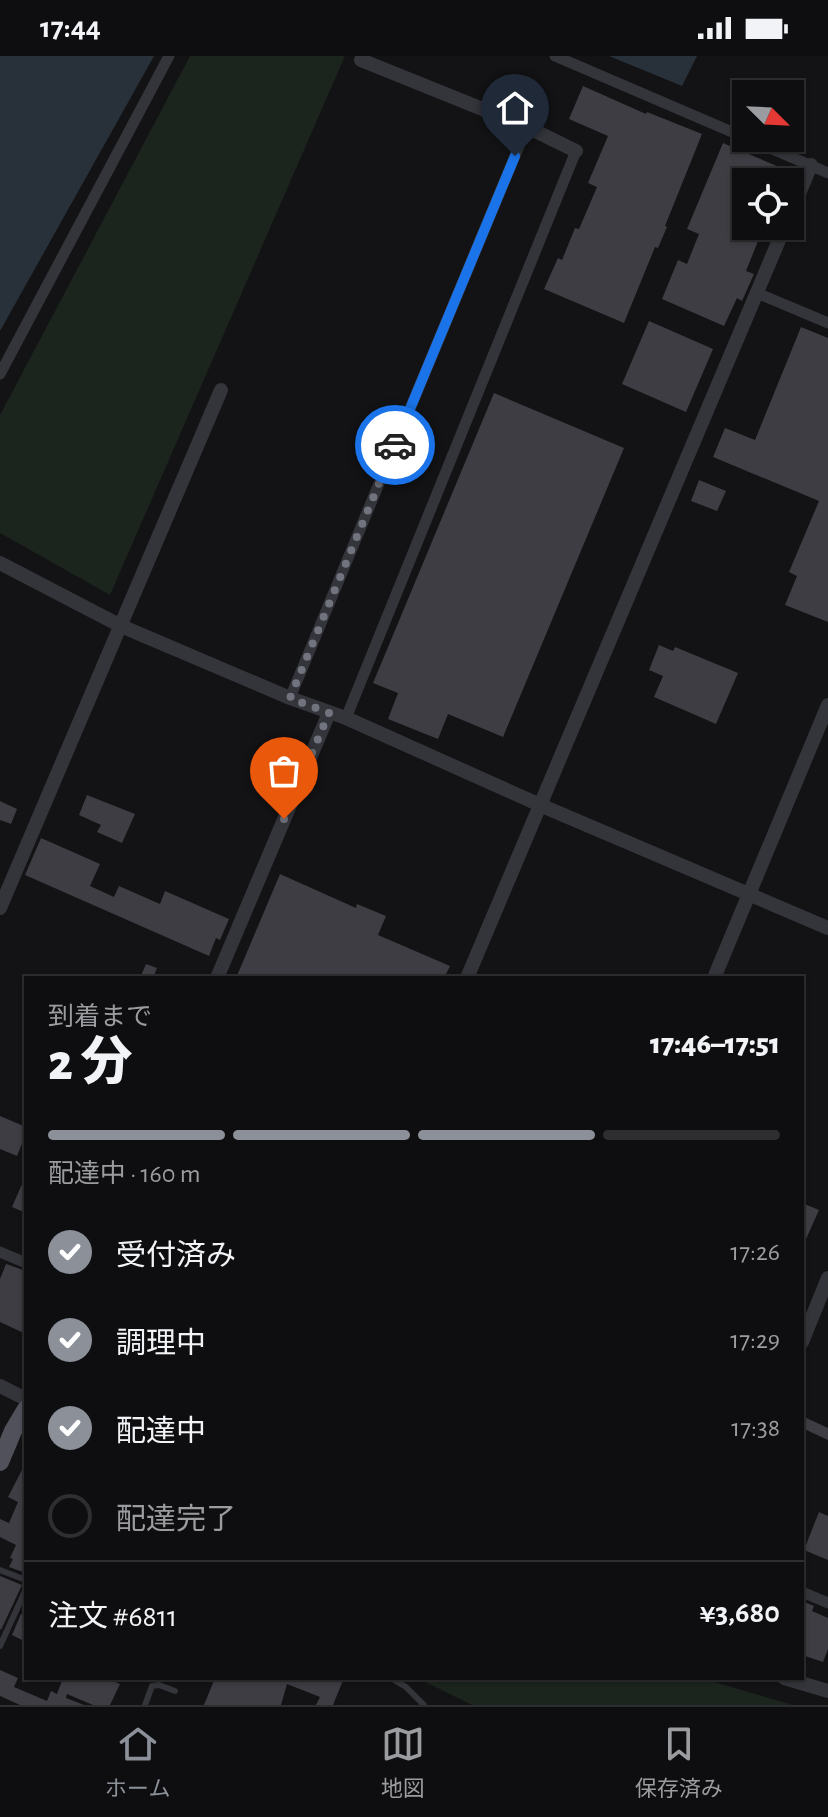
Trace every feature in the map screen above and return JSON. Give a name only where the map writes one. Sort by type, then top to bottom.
[{"type":"main road","points":[[0,1422],[24,1405]]},
{"type":"main road","points":[[0,1462],[24,1408]]},
{"type":"street","points":[[0,374],[169,56]]},
{"type":"street","points":[[555,56],[732,132]]},
{"type":"street","points":[[346,718],[576,151],[527,127],[361,60]]},
{"type":"street","points":[[290,698],[527,127]]},
{"type":"street","points":[[780,152],[828,173]]},
{"type":"street","points":[[811,165],[828,167]]},
{"type":"street","points":[[804,182],[811,165]]},
{"type":"street","points":[[468,976],[779,240]]},
{"type":"street","points":[[757,293],[828,323]]},
{"type":"street","points":[[0,908],[221,390]]},
{"type":"street","points":[[0,563],[121,626],[290,698],[346,718],[828,928]]},
{"type":"street","points":[[715,976],[828,705]]},
{"type":"street","points":[[218,976],[329,713]]},
{"type":"street","points":[[0,1252],[24,1262]]},
{"type":"street","points":[[804,1337],[828,1278]]},
{"type":"street","points":[[0,1386],[24,1403]]},
{"type":"street","points":[[804,1593],[828,1603]]},
{"type":"street","points":[[791,1680],[828,1691]]},
{"type":"lane","points":[[0,1570],[24,1579]]},
{"type":"lane","points":[[0,1646],[24,1593]]},
{"type":"lane","points":[[394,1680],[424,1705]]},
{"type":"lane","points":[[145,1705],[152,1686],[159,1685],[175,1691]]},
{"type":"shaded area","points":[[0,56],[154,56],[0,331]]},
{"type":"shaded area","points":[[190,56],[345,56],[110,595],[0,533],[0,415]]},
{"type":"shaded area","points":[[609,56],[697,56],[682,86]]},
{"type":"shaded area","points":[[421,1680],[708,1680],[793,1705],[472,1705]]},
{"type":"building","points":[[583,86],[646,114],[702,134],[667,227],[658,248],[655,247],[624,323],[544,289],[558,258],[562,260],[575,228],[579,229],[597,187],[588,183],[608,136],[569,119]]},
{"type":"building","points":[[723,143],[732,147],[732,152],[744,152],[779,167],[732,168],[732,240],[758,240],[746,271],[754,274],[742,301],[737,298],[724,326],[662,299],[678,260],[687,264],[699,234],[687,229]]},
{"type":"building","points":[[649,321],[713,349],[686,412],[622,384]]},
{"type":"building","points":[[801,327],[828,338],[828,622],[785,605],[797,576],[789,572],[819,501],[713,457],[725,428],[755,440]]},
{"type":"building","points":[[494,393],[624,448],[503,737],[448,714],[438,739],[388,719],[398,693],[373,683]]},
{"type":"building","points":[[699,480],[726,491],[717,511],[691,501]]},
{"type":"building","points":[[659,645],[673,651],[675,647],[738,673],[716,724],[654,697],[663,676],[649,670]]},
{"type":"building","points":[[87,795],[135,814],[122,843],[97,832],[101,825],[79,815]]},
{"type":"building","points":[[0,801],[17,809],[11,824],[0,820]]},
{"type":"building","points":[[41,838],[100,864],[90,886],[114,897],[119,886],[160,904],[165,891],[229,919],[220,940],[216,938],[209,956],[25,875]]},
{"type":"building","points":[[280,874],[356,908],[357,904],[386,916],[378,935],[450,966],[445,976],[237,976]]},
{"type":"building","points":[[146,964],[157,968],[154,976],[141,976]]},
{"type":"building","points":[[0,1116],[24,1126],[24,1139],[17,1156],[0,1149]]},
{"type":"building","points":[[24,1180],[24,1212],[12,1207]]},
{"type":"building","points":[[804,1204],[819,1210],[804,1244]]},
{"type":"building","points":[[6,1264],[24,1270],[24,1333],[0,1322],[0,1279]]},
{"type":"building","points":[[804,1417],[828,1428],[828,1440],[804,1429]]},
{"type":"building","points":[[24,1466],[24,1572],[9,1567],[16,1545],[0,1537],[0,1519],[9,1523],[18,1502],[8,1497]]},
{"type":"building","points":[[819,1512],[828,1516],[828,1560],[804,1550]]},
{"type":"building","points":[[0,1576],[22,1585],[1,1630],[0,1629]]},
{"type":"building","points":[[804,1602],[814,1606],[812,1611],[828,1618],[828,1649],[823,1662],[804,1656]]},
{"type":"building","points":[[21,1614],[24,1615],[24,1641],[12,1635]]},
{"type":"building","points":[[0,1670],[18,1678],[14,1687],[47,1701],[51,1691],[57,1694],[62,1680],[110,1680],[120,1684],[110,1705],[93,1705],[67,1694],[66,1698],[84,1705],[20,1705],[0,1696]]},
{"type":"building","points":[[214,1680],[343,1680],[333,1705],[316,1705],[320,1697],[287,1684],[281,1705],[204,1705]]},
{"type":"way so far","points":[[284,819],[329,713],[290,698],[395,445]]},
{"type":"route","points":[[395,445],[515,156]]}]
